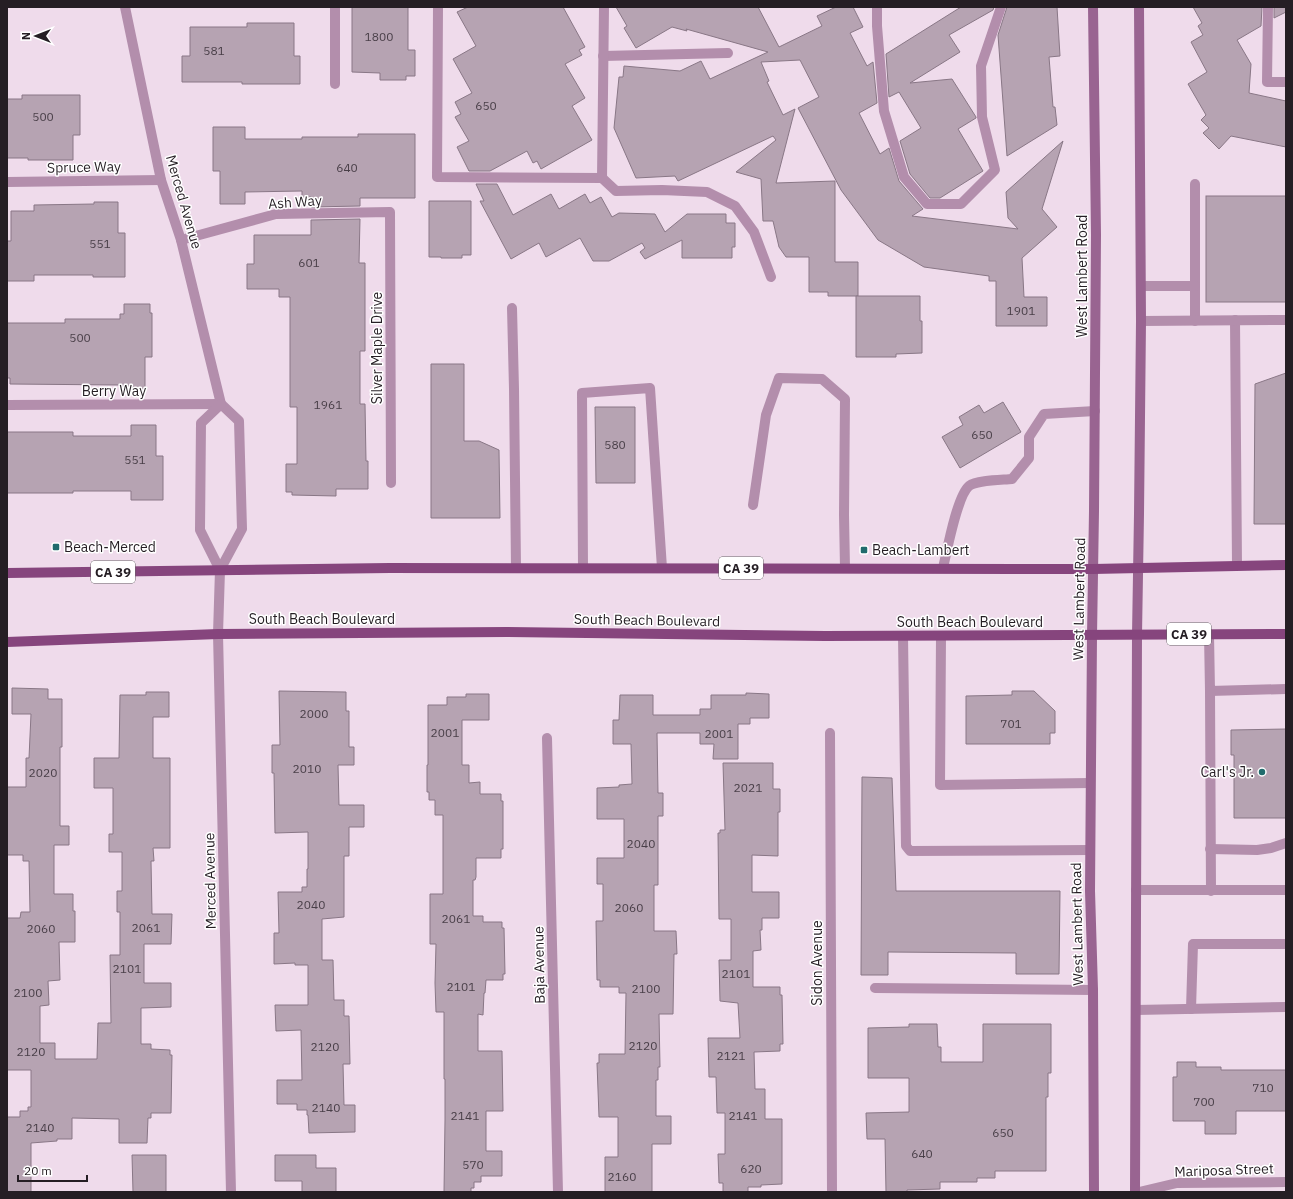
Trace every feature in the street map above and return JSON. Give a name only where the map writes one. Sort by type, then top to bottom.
[{"type":"main road","name":"West Lambert Road","points":[[1093,7],[1096,227],[1090,850],[1093,990],[1094,1192]]},
{"type":"main road","points":[[1135,1192],[1137,635],[1141,321],[1139,7]]},
{"type":"main road","name":"CA 39","points":[[7,573],[516,568],[1093,569],[1286,565]]},
{"type":"main road","name":"South Beach Boulevard","points":[[7,642],[218,634],[514,632],[825,636],[1286,634]]},
{"type":"street","name":"Merced Avenue","points":[[125,7],[161,180],[181,240],[221,404],[239,421],[242,529],[220,570],[218,634],[231,1192]]},
{"type":"street","points":[[335,7],[335,84]]},
{"type":"street","points":[[438,7],[437,177],[602,178],[616,191],[662,190],[707,192],[735,206],[754,232],[771,277]]},
{"type":"street","points":[[602,178],[604,7]]},
{"type":"street","points":[[877,7],[877,26],[884,111],[904,177],[927,204],[961,204],[995,170],[982,117],[980,66],[1001,7]]},
{"type":"street","points":[[1268,7],[1268,82],[1286,82]]},
{"type":"street","points":[[603,56],[728,53]]},
{"type":"street","name":"Spruce Way","points":[[7,182],[161,180]]},
{"type":"street","points":[[1195,184],[1195,320]]},
{"type":"street","name":"Ash Way","points":[[181,240],[276,214],[390,212]]},
{"type":"street","name":"Silver Maple Drive","points":[[390,212],[391,483]]},
{"type":"street","points":[[1141,286],[1195,286]]},
{"type":"street","points":[[512,308],[516,568]]},
{"type":"street","points":[[1235,320],[1237,565]]},
{"type":"street","points":[[1141,321],[1286,320]]},
{"type":"street","points":[[753,505],[766,415],[779,378],[822,379],[845,399],[844,568]]},
{"type":"street","points":[[583,568],[582,393],[650,388],[662,568]]},
{"type":"street","name":"Merced Avenue","points":[[220,570],[200,530],[201,423],[221,404]]},
{"type":"street","name":"Berry Way","points":[[7,405],[221,404]]},
{"type":"street","points":[[943,568],[959,503],[970,486],[982,482],[1012,480],[1029,458],[1029,437],[1044,414],[1095,411]]},
{"type":"street","points":[[1209,634],[1211,891]]},
{"type":"street","points":[[903,636],[906,846],[910,851],[1090,850]]},
{"type":"street","points":[[941,636],[940,785],[1090,783]]},
{"type":"street","points":[[1210,691],[1286,689]]},
{"type":"street","name":"Sidon Avenue","points":[[830,733],[832,1192]]},
{"type":"street","name":"Baja Avenue","points":[[547,738],[558,1192]]},
{"type":"street","points":[[1210,849],[1257,850],[1271,848],[1286,843]]},
{"type":"street","points":[[1136,890],[1286,890]]},
{"type":"street","points":[[1191,1009],[1193,944],[1286,944]]},
{"type":"street","points":[[875,988],[1093,990]]},
{"type":"street","points":[[1136,1010],[1286,1007]]},
{"type":"street","name":"Mariposa Street","points":[[1139,1192],[1177,1183],[1286,1182]]},
{"type":"building","points":[[352,7],[408,7],[408,50],[415,50],[415,76],[406,76],[406,80],[380,80],[380,73],[352,72]]},
{"type":"building","points":[[468,7],[563,7],[585,47],[579,50],[582,55],[565,64],[585,98],[572,106],[592,140],[541,169],[537,161],[533,163],[527,151],[490,171],[469,171],[457,147],[469,141],[455,117],[461,114],[455,102],[472,93],[453,59],[476,46],[457,12]]},
{"type":"building","points":[[616,7],[758,7],[779,47],[822,26],[817,16],[836,7],[853,7],[863,27],[850,33],[867,66],[873,62],[877,103],[859,113],[880,154],[889,148],[899,181],[923,209],[912,216],[1018,229],[1008,218],[1006,192],[1063,141],[1042,209],[1057,227],[1022,258],[1024,297],[1047,297],[1047,326],[996,326],[996,281],[989,281],[989,276],[924,267],[878,240],[841,190],[798,108],[819,97],[800,60],[761,62],[769,81],[767,82],[783,115],[795,109],[776,183],[835,181],[835,262],[858,262],[858,296],[828,296],[828,292],[809,292],[809,257],[786,257],[779,247],[773,221],[763,221],[761,179],[736,172],[776,140],[773,136],[678,181],[675,176],[636,178],[614,128],[619,77],[623,77],[624,66],[680,71],[701,61],[710,79],[768,52],[686,29],[687,31],[672,27],[636,48],[624,28],[627,26]]},
{"type":"building","points":[[961,7],[994,7],[993,10],[949,35],[960,52],[910,83],[952,79],[976,117],[958,129],[983,171],[940,198],[930,198],[910,174],[900,141],[921,128],[899,92],[889,97],[886,54]]},
{"type":"building","points":[[1007,7],[1057,7],[1060,56],[1049,57],[1053,107],[1055,107],[1057,125],[1007,156],[998,35]]},
{"type":"building","points":[[1193,7],[1262,7],[1261,26],[1237,40],[1251,64],[1249,93],[1286,101],[1286,147],[1231,136],[1219,149],[1203,133],[1209,128],[1201,120],[1206,115],[1188,84],[1207,72],[1191,42],[1203,35],[1198,26],[1202,23]]},
{"type":"building","points":[[1274,7],[1286,7],[1286,12],[1274,18]]},
{"type":"building","points":[[247,23],[294,23],[294,56],[300,56],[300,84],[182,82],[182,56],[190,56],[190,27],[247,27]]},
{"type":"building","points":[[22,95],[80,95],[80,135],[73,135],[73,160],[28,160],[28,158],[7,158],[7,99],[22,99]]},
{"type":"building","points":[[213,127],[245,127],[245,139],[358,137],[358,134],[415,134],[415,198],[360,198],[360,206],[311,207],[312,197],[302,197],[302,191],[245,192],[245,204],[220,204],[220,171],[213,171]]},
{"type":"building","points":[[476,184],[497,184],[513,215],[551,194],[559,209],[585,194],[590,203],[601,197],[612,217],[619,213],[655,214],[665,232],[687,214],[726,214],[726,223],[735,223],[735,247],[732,247],[732,258],[682,258],[682,240],[645,259],[640,252],[645,248],[642,243],[609,261],[593,261],[580,238],[546,257],[539,243],[511,259],[480,201],[484,201]]},
{"type":"building","points":[[1206,196],[1286,196],[1286,302],[1206,302]]},
{"type":"building","points":[[429,201],[471,201],[471,255],[462,255],[462,258],[429,257]]},
{"type":"building","points":[[94,202],[118,202],[118,233],[125,233],[125,277],[93,277],[93,275],[34,275],[34,281],[7,281],[7,241],[11,241],[11,211],[34,211],[34,205],[94,204]]},
{"type":"building","points":[[360,219],[359,263],[365,263],[365,351],[360,351],[360,404],[365,404],[368,489],[336,489],[336,496],[292,495],[292,492],[286,492],[286,464],[297,464],[297,407],[290,407],[290,297],[279,297],[279,289],[247,289],[247,264],[254,264],[254,235],[311,235],[311,220]]},
{"type":"building","points":[[856,296],[920,296],[922,353],[896,354],[896,357],[856,357]]},
{"type":"building","points":[[124,304],[150,304],[150,313],[152,313],[152,357],[145,357],[145,389],[120,389],[120,385],[10,384],[10,378],[7,378],[7,323],[65,323],[65,319],[120,319],[120,314],[124,314]]},
{"type":"building","points":[[431,364],[464,364],[464,441],[479,441],[499,450],[500,518],[431,518]]},
{"type":"building","points":[[1286,373],[1286,524],[1254,524],[1255,384]]},
{"type":"building","points":[[1003,402],[1021,432],[960,468],[942,437],[963,425],[959,417],[979,405],[984,413]]},
{"type":"building","points":[[595,407],[635,407],[635,483],[596,483]]},
{"type":"building","points":[[131,425],[156,425],[156,456],[163,456],[163,500],[131,500],[131,491],[7,493],[7,432],[73,432],[73,436],[131,436]]},
{"type":"building","points":[[12,688],[48,689],[48,699],[62,699],[62,747],[60,747],[60,826],[69,826],[69,845],[54,845],[54,894],[73,894],[73,911],[75,911],[75,942],[59,942],[60,980],[48,981],[49,1005],[40,1006],[40,1043],[55,1043],[55,1059],[97,1059],[98,1023],[111,1023],[110,955],[120,955],[120,912],[117,912],[117,891],[122,891],[122,852],[109,852],[109,834],[113,834],[113,788],[94,788],[94,758],[119,758],[120,695],[146,695],[146,692],[169,692],[169,717],[153,717],[153,758],[170,758],[170,848],[153,848],[154,861],[151,861],[152,914],[172,914],[171,944],[144,944],[144,983],[171,983],[171,1007],[141,1008],[141,1044],[151,1044],[151,1049],[170,1050],[170,1055],[172,1055],[171,1113],[151,1113],[151,1118],[148,1118],[147,1143],[119,1143],[119,1119],[72,1118],[72,1139],[57,1139],[57,1141],[31,1143],[31,1192],[7,1192],[7,1117],[20,1117],[20,1111],[28,1111],[28,1107],[31,1107],[31,1070],[7,1070],[7,918],[20,918],[21,912],[30,912],[29,861],[23,861],[23,855],[7,855],[7,787],[26,787],[26,758],[29,758],[31,714],[12,714]]},
{"type":"building","points":[[279,691],[346,692],[346,711],[349,711],[349,747],[354,747],[354,765],[338,765],[339,805],[364,805],[364,827],[349,827],[349,856],[344,856],[344,917],[322,919],[322,960],[333,960],[334,1000],[344,1000],[344,1016],[349,1016],[350,1064],[343,1064],[344,1105],[355,1105],[355,1132],[309,1133],[307,1110],[297,1110],[297,1104],[277,1104],[277,1080],[302,1080],[301,1030],[276,1031],[275,1005],[308,1005],[308,965],[295,965],[295,963],[274,964],[274,933],[279,933],[278,892],[302,892],[302,887],[307,887],[308,869],[308,832],[275,833],[272,745],[280,745]]},
{"type":"building","points":[[1012,691],[1034,691],[1055,711],[1055,733],[1050,733],[1050,744],[966,744],[966,696],[1012,695]]},
{"type":"building","points":[[746,693],[769,694],[769,718],[750,718],[750,724],[738,724],[738,759],[713,759],[714,744],[700,744],[700,733],[657,733],[658,793],[663,793],[663,816],[658,816],[658,885],[654,885],[654,931],[676,931],[677,954],[674,954],[673,1014],[659,1014],[660,1067],[658,1067],[658,1080],[656,1080],[656,1116],[671,1116],[671,1144],[652,1144],[652,1192],[605,1192],[605,1157],[618,1157],[618,1117],[599,1117],[597,1063],[599,1063],[599,1054],[625,1054],[626,993],[619,993],[619,987],[600,987],[600,980],[597,980],[596,921],[603,921],[603,884],[597,884],[597,858],[624,858],[624,819],[597,819],[597,788],[619,787],[619,785],[632,784],[631,744],[613,744],[613,720],[619,720],[620,695],[653,695],[653,715],[700,715],[700,709],[711,709],[711,695],[746,695]]},
{"type":"building","points":[[466,694],[489,694],[489,720],[462,720],[462,765],[469,765],[469,783],[480,782],[480,794],[501,794],[501,801],[503,801],[503,849],[501,849],[501,858],[476,858],[476,877],[475,880],[473,880],[473,916],[483,916],[483,922],[502,922],[502,928],[504,928],[505,974],[503,974],[503,980],[486,980],[483,1015],[478,1014],[478,1051],[502,1051],[503,1111],[486,1111],[486,1151],[502,1151],[502,1176],[481,1176],[481,1182],[474,1182],[474,1188],[471,1188],[471,1192],[444,1192],[444,1012],[436,1012],[436,944],[430,944],[430,894],[443,894],[443,815],[435,815],[435,800],[429,800],[429,792],[427,792],[428,705],[447,705],[447,697],[466,697]]},
{"type":"building","points":[[1286,729],[1286,818],[1234,818],[1234,755],[1231,755],[1231,730]]},
{"type":"building","points":[[723,763],[773,763],[773,789],[780,789],[780,812],[778,812],[778,856],[752,855],[752,892],[779,892],[779,918],[762,918],[762,930],[760,930],[761,950],[753,951],[753,987],[780,987],[780,995],[782,995],[783,1044],[780,1044],[780,1051],[754,1052],[755,1089],[765,1089],[765,1119],[782,1119],[782,1184],[748,1187],[748,1192],[723,1192],[723,1183],[719,1183],[718,1154],[725,1154],[725,1113],[717,1113],[716,1077],[709,1077],[708,1038],[740,1038],[738,1003],[720,1001],[719,960],[731,960],[731,919],[719,919],[718,833],[720,833],[720,830],[725,830]]},
{"type":"building","points":[[862,777],[892,778],[896,891],[1060,891],[1059,974],[1016,974],[1016,953],[888,952],[888,975],[861,975]]},
{"type":"building","points":[[909,1024],[937,1024],[938,1047],[941,1047],[941,1062],[983,1062],[983,1024],[1051,1024],[1051,1073],[1048,1073],[1048,1097],[1046,1097],[1046,1171],[995,1171],[995,1178],[977,1178],[977,1182],[940,1182],[940,1189],[886,1192],[885,1139],[867,1139],[866,1113],[909,1112],[909,1078],[868,1078],[868,1028],[909,1027]]},
{"type":"building","points":[[1177,1062],[1196,1062],[1196,1067],[1221,1067],[1221,1070],[1286,1070],[1286,1111],[1236,1111],[1236,1134],[1205,1134],[1205,1121],[1173,1121],[1173,1077],[1177,1077]]},
{"type":"building","points":[[132,1155],[166,1155],[166,1192],[133,1192]]},
{"type":"building","points":[[275,1155],[316,1155],[316,1168],[336,1168],[336,1192],[302,1192],[302,1181],[275,1181]]},
{"type":"place","name":"Beach-Merced","points":[[56,547]]},
{"type":"place","name":"Beach-Lambert","points":[[864,550]]},
{"type":"place","name":"Carl's Jr.","points":[[1262,772]]}]
